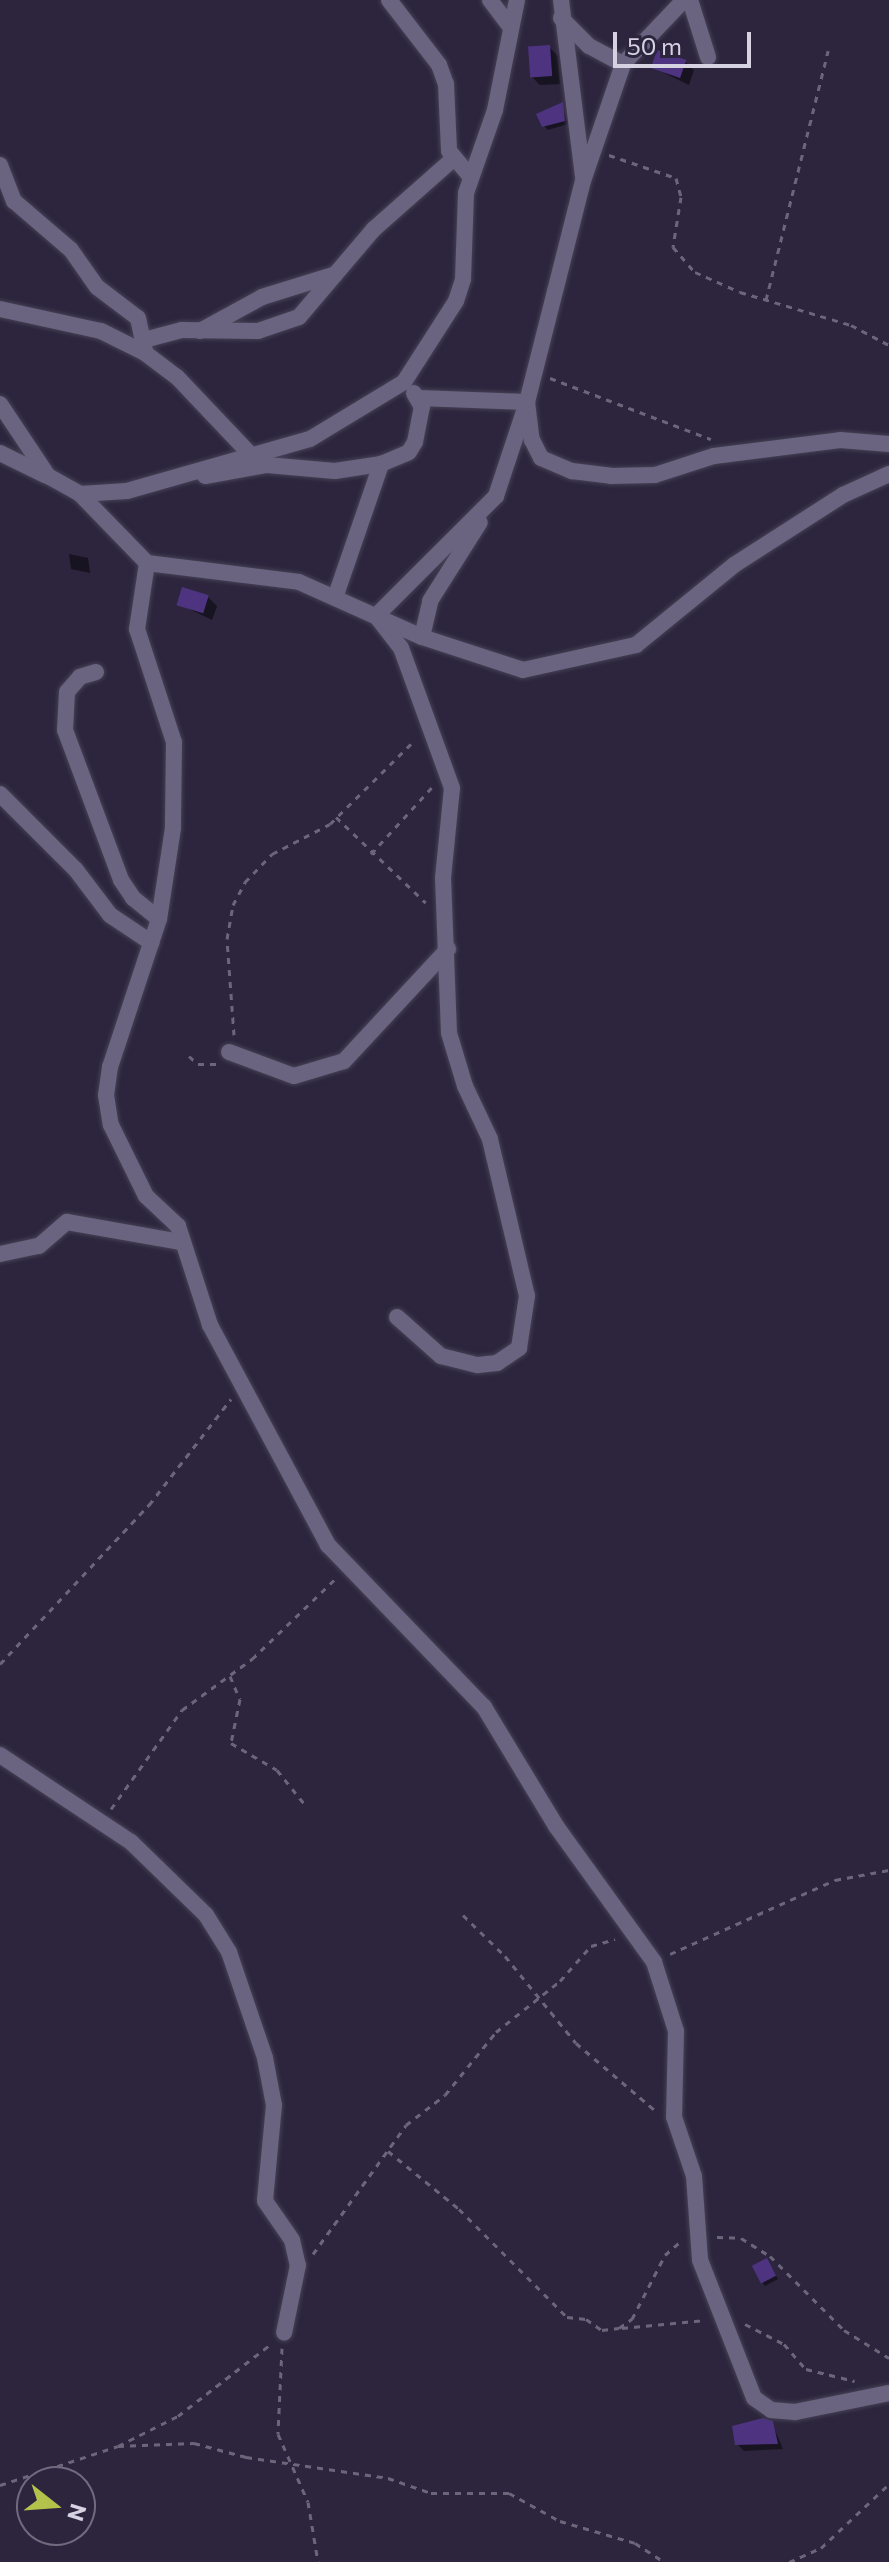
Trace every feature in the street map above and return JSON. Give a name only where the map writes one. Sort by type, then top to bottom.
[{"type":"street","points":[[389,0],[439,65],[446,84],[452,160],[471,177]]},
{"type":"street","points":[[490,0],[511,28]]},
{"type":"street","points":[[80,494],[127,491],[249,453],[310,439],[404,382],[459,290],[471,177],[495,110],[517,0]]},
{"type":"street","points":[[561,0],[583,181]]},
{"type":"street","points":[[422,637],[430,601],[496,496],[527,402],[583,181],[623,64],[684,0]]},
{"type":"street","points":[[690,0],[708,57]]},
{"type":"street","points":[[561,18],[589,46],[623,64]]},
{"type":"street","points":[[144,347],[200,331],[279,326],[315,303],[374,229],[452,160]]},
{"type":"street","points":[[0,165],[14,201],[71,250],[97,287],[130,310],[143,327],[144,347]]},
{"type":"street","points":[[200,331],[262,297],[336,274]]},
{"type":"street","points":[[0,309],[101,331],[144,347],[249,453]]},
{"type":"street","points":[[190,473],[207,476],[267,465],[335,471],[381,464],[412,449],[422,416],[419,398],[404,382]]},
{"type":"street","points":[[419,398],[527,402]]},
{"type":"street","points":[[527,402],[532,440],[541,458],[572,471],[611,476],[655,475],[714,456],[840,440],[889,444]]},
{"type":"street","points":[[0,404],[48,476]]},
{"type":"street","points":[[0,453],[80,494],[147,563],[273,575],[336,595],[422,637],[523,670],[636,645],[734,565],[843,495],[889,474]]},
{"type":"street","points":[[336,595],[381,464]]},
{"type":"street","points":[[376,616],[496,496]]},
{"type":"street","points":[[147,563],[137,629],[177,760],[168,882],[152,943],[117,1042],[106,1095],[111,1125],[137,1182],[178,1226],[200,1303],[328,1545],[484,1707],[556,1826],[654,1962],[676,2031],[676,2131],[694,2176],[696,2238],[722,2324],[754,2398],[771,2410],[795,2412],[889,2393]]},
{"type":"street","points":[[376,616],[401,648],[446,770],[454,802],[443,878],[449,1033],[465,1086],[490,1139],[527,1296],[524,1329],[510,1358],[478,1365],[441,1356],[397,1317]]},
{"type":"street","points":[[96,672],[80,677],[67,692],[65,730],[121,880],[133,898],[159,919]]},
{"type":"street","points":[[0,794],[76,870],[110,915],[152,943]]},
{"type":"street","points":[[229,1052],[294,1076],[344,1061],[448,949]]},
{"type":"street","points":[[0,1254],[39,1246],[67,1222],[181,1242]]},
{"type":"street","points":[[0,1755],[103,1822],[176,1882],[229,1952],[257,2033],[274,2105],[265,2201],[292,2240],[298,2265],[284,2333]]},
{"type":"path","points":[[766,300],[828,51]]},
{"type":"path","points":[[594,150],[676,178],[681,197],[672,240],[678,254],[695,272],[766,300],[851,325],[889,345]]},
{"type":"path","points":[[535,372],[718,441]]},
{"type":"path","points":[[189,1056],[198,1064],[215,1066],[229,1052],[235,1026],[227,939],[233,905],[257,867],[336,817],[428,724]]},
{"type":"path","points":[[371,854],[446,770]]},
{"type":"path","points":[[336,817],[371,854],[446,922]]},
{"type":"path","points":[[0,1664],[149,1505],[242,1384]]},
{"type":"path","points":[[103,1822],[163,1731],[230,1676],[348,1566]]},
{"type":"path","points":[[230,1676],[240,1699],[231,1743],[277,1770],[306,1806]]},
{"type":"path","points":[[654,1962],[821,1886],[866,1871],[889,1870]]},
{"type":"path","points":[[463,1915],[576,2043],[676,2131]]},
{"type":"path","points":[[298,2265],[324,2242],[406,2125],[466,2072],[496,2032],[591,1946],[639,1938]]},
{"type":"path","points":[[388,2151],[459,2209],[567,2317],[586,2319],[602,2330],[692,2319],[747,2324],[784,2344],[806,2369],[889,2393]]},
{"type":"path","points":[[619,2328],[648,2294],[672,2245],[696,2238],[741,2238],[770,2256],[844,2330],[889,2358]]},
{"type":"path","points":[[0,2485],[118,2446],[178,2416],[284,2333]]},
{"type":"path","points":[[284,2333],[276,2416],[317,2533],[318,2562]]},
{"type":"path","points":[[118,2446],[194,2443],[291,2463],[388,2478],[431,2493],[509,2493],[560,2521],[635,2543],[664,2562]]},
{"type":"path","points":[[789,2562],[821,2548],[889,2484]]},
{"type":"building","points":[[550,45],[552,76],[530,77],[528,47]]},
{"type":"building","points":[[657,50],[686,60],[680,78],[651,68]]},
{"type":"building","points":[[563,102],[565,121],[542,127],[536,114]]},
{"type":"building","points":[[182,587],[209,595],[203,613],[176,605]]},
{"type":"building","points":[[767,2258],[776,2276],[761,2284],[752,2266]]},
{"type":"building","points":[[763,2418],[773,2421],[778,2444],[735,2445],[732,2426]]}]
